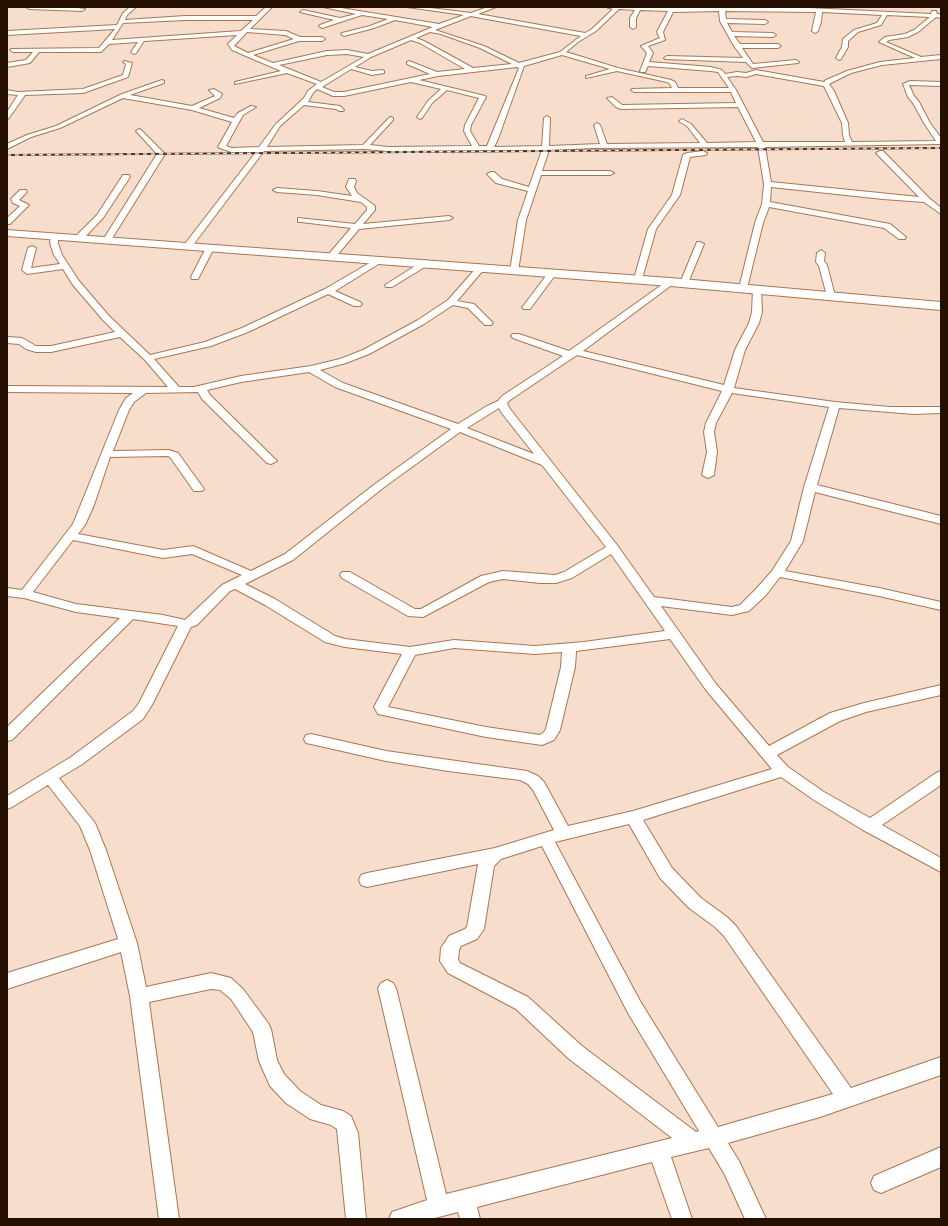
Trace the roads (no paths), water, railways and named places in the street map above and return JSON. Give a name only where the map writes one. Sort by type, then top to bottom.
[{"type":"highway","points":[[7,233],[552,274],[638,279],[941,306]]},
{"type":"street","points":[[29,7],[81,10]]},
{"type":"street","points":[[10,50],[97,51],[102,49],[108,42],[120,25],[125,14],[132,7]]},
{"type":"street","points":[[269,7],[230,46],[247,55],[319,85],[333,94],[357,92],[435,74],[520,65],[562,53],[576,41],[594,30],[621,7]]},
{"type":"street","points":[[326,7],[439,26]]},
{"type":"street","points":[[345,10],[351,7]]},
{"type":"street","points":[[410,7],[470,15],[585,35]]},
{"type":"street","points":[[187,247],[278,125],[307,99],[310,92],[319,85],[368,56],[439,26],[493,7]]},
{"type":"street","points":[[609,7],[671,10],[701,8],[722,10],[750,8],[804,8],[819,11],[846,9],[862,12],[941,16]]},
{"type":"street","points":[[921,58],[882,42],[886,38],[906,36],[916,31],[933,18],[936,7]]},
{"type":"street","points":[[35,15],[44,8]]},
{"type":"street","points":[[633,27],[633,18],[638,9]]},
{"type":"street","points":[[656,57],[644,46],[663,39],[660,32],[671,10]]},
{"type":"street","points":[[722,10],[723,21],[730,34],[756,72]]},
{"type":"street","points":[[815,31],[819,11]]},
{"type":"street","points":[[303,12],[341,20]]},
{"type":"street","points":[[322,26],[362,13]]},
{"type":"street","points":[[839,58],[845,47],[845,40],[852,33],[861,26],[881,22],[885,13]]},
{"type":"street","points":[[212,24],[216,18]]},
{"type":"street","points":[[7,33],[88,31],[120,25],[216,18],[257,18]]},
{"type":"street","points":[[344,34],[395,19]]},
{"type":"street","points":[[723,21],[765,22]]},
{"type":"street","points":[[429,30],[443,33],[482,47],[520,65],[522,69],[501,120],[495,139],[490,148]]},
{"type":"street","points":[[10,50],[20,42],[18,32]]},
{"type":"street","points":[[108,42],[244,32],[286,33],[299,39]]},
{"type":"street","points":[[730,34],[773,35]]},
{"type":"street","points":[[411,38],[422,42],[471,70]]},
{"type":"street","points":[[247,55],[299,39],[322,39]]},
{"type":"street","points":[[134,52],[142,40]]},
{"type":"street","points":[[569,40],[576,41]]},
{"type":"street","points":[[737,46],[778,46]]},
{"type":"street","points":[[7,65],[27,65],[37,50]]},
{"type":"street","points":[[273,65],[327,53],[349,52],[368,56]]},
{"type":"street","points":[[562,53],[672,82],[675,89]]},
{"type":"street","points":[[641,74],[646,64],[656,57],[748,60]]},
{"type":"street","points":[[826,84],[828,81],[849,72],[868,66],[921,58],[940,58]]},
{"type":"street","points":[[7,92],[20,93],[88,90],[127,74],[129,63],[126,62]]},
{"type":"street","points":[[752,66],[796,62]]},
{"type":"street","points":[[409,63],[435,74]]},
{"type":"street","points":[[646,64],[720,71],[733,90],[762,149],[768,184],[766,204],[759,222],[743,288]]},
{"type":"street","points":[[350,67],[372,73],[382,72]]},
{"type":"street","points":[[588,77],[617,68]]},
{"type":"street","points":[[237,83],[287,71]]},
{"type":"street","points":[[724,76],[736,74],[746,75],[756,72],[826,84],[832,91],[845,122],[846,135],[849,143]]},
{"type":"street","points":[[115,80],[146,87]]},
{"type":"street","points":[[410,80],[483,97],[468,125],[467,131],[476,148]]},
{"type":"street","points":[[7,147],[26,138],[58,127],[124,96],[162,82]]},
{"type":"street","points":[[638,279],[652,229],[676,195],[687,155],[849,143],[871,144],[940,142],[927,123],[916,102],[911,97],[906,84],[941,84]]},
{"type":"street","points":[[420,117],[430,102],[445,89]]},
{"type":"street","points":[[193,108],[218,97],[219,94],[212,90]]},
{"type":"street","points":[[634,90],[733,90]]},
{"type":"street","points":[[357,92],[369,97]]},
{"type":"street","points":[[7,117],[22,94],[20,93]]},
{"type":"street","points":[[124,96],[193,108],[236,121]]},
{"type":"street","points":[[610,98],[618,106],[740,105]]},
{"type":"street","points":[[302,103],[338,107],[341,110]]},
{"type":"street","points":[[253,107],[240,114],[222,147],[231,150],[365,147],[394,149],[604,146],[706,146],[762,149]]},
{"type":"street","points":[[514,271],[522,220],[545,148],[547,118]]},
{"type":"street","points":[[365,147],[391,119]]},
{"type":"street","points":[[682,121],[689,125],[706,146]]},
{"type":"street","points":[[597,125],[604,146]]},
{"type":"street","points":[[107,240],[161,154],[139,131]]},
{"type":"street","points":[[880,153],[926,200],[941,212]]},
{"type":"street","points":[[538,173],[610,173]]},
{"type":"street","points":[[491,174],[499,181],[532,190]]},
{"type":"street","points":[[79,238],[100,216],[126,178]]},
{"type":"street","points":[[331,257],[372,207],[354,194],[350,187],[352,181]]},
{"type":"street","points":[[768,184],[883,197],[926,200]]},
{"type":"street","points":[[277,190],[317,193],[361,200]]},
{"type":"street","points":[[7,222],[25,205],[16,201],[15,199],[23,192]]},
{"type":"street","points":[[766,204],[884,226],[893,229],[902,237]]},
{"type":"street","points":[[301,220],[357,227],[449,218]]},
{"type":"street","points":[[54,236],[54,243],[58,255],[76,283],[106,318],[148,358],[176,390]]},
{"type":"street","points":[[684,283],[700,244]]},
{"type":"street","points":[[32,248],[27,271],[65,266]]},
{"type":"street","points":[[195,277],[210,248]]},
{"type":"street","points":[[821,253],[820,262],[823,265],[831,296]]},
{"type":"street","points":[[148,358],[226,338],[328,291],[381,260]]},
{"type":"street","points":[[389,285],[424,264]]},
{"type":"street","points":[[7,389],[201,389],[241,379],[311,369],[343,361],[366,352],[421,322],[451,302],[481,268]]},
{"type":"street","points":[[527,307],[552,274]]},
{"type":"street","points":[[7,592],[25,594],[76,608],[186,624],[192,622],[226,588],[251,574],[289,557],[379,486],[459,428],[491,408],[502,403],[506,398],[573,354],[619,322],[670,282]]},
{"type":"street","points":[[708,475],[712,452],[709,432],[711,423],[728,390],[740,350],[757,312],[757,289]]},
{"type":"street","points":[[328,291],[357,304]]},
{"type":"street","points":[[451,302],[471,306],[488,323]]},
{"type":"street","points":[[7,340],[22,341],[29,347],[36,349],[51,349],[123,333]]},
{"type":"street","points":[[516,336],[573,354],[728,390],[835,405],[906,411],[941,410]]},
{"type":"street","points":[[311,369],[339,385],[459,428],[548,464]]},
{"type":"street","points":[[201,389],[206,397],[271,461]]},
{"type":"street","points":[[25,594],[83,517],[124,410],[130,400],[142,390]]},
{"type":"street","points":[[502,403],[505,410],[613,548],[711,687],[783,771],[819,796],[941,866]]},
{"type":"street","points":[[652,602],[732,611],[744,608],[761,592],[777,573],[797,541],[810,487],[835,405]]},
{"type":"street","points":[[106,454],[169,453],[174,455],[198,489]]},
{"type":"street","points":[[810,487],[941,520]]},
{"type":"street","points":[[70,536],[163,554],[193,550],[201,552],[251,574]]},
{"type":"street","points":[[346,575],[413,613],[423,613],[485,579],[503,575],[540,579],[556,578],[568,575],[613,548]]},
{"type":"street","points":[[777,573],[880,592],[941,606]]},
{"type":"street","points":[[234,583],[270,602],[330,639],[345,643],[410,651],[454,644],[535,650],[675,634]]},
{"type":"street","points":[[7,736],[130,615]]},
{"type":"street","points":[[7,803],[76,761],[138,715],[145,705],[186,624]]},
{"type":"street","points":[[410,651],[381,707],[383,711],[486,732],[542,740],[549,736],[553,730],[568,668],[569,647]]},
{"type":"street","points":[[767,754],[836,717],[864,708],[941,690]]},
{"type":"street","points":[[311,739],[386,756],[448,766],[522,775],[533,780],[539,786],[564,833]]},
{"type":"street","points":[[367,880],[495,854],[564,833],[633,817],[783,771]]},
{"type":"street","points":[[50,777],[87,823],[98,850],[128,943],[139,996],[169,1219]]},
{"type":"street","points":[[869,826],[941,778]]},
{"type":"street","points":[[633,817],[666,873],[695,903],[721,922],[730,931],[847,1098]]},
{"type":"street","points":[[546,839],[634,1007],[732,1168],[756,1219]]},
{"type":"street","points":[[495,854],[486,863],[475,929],[471,934],[455,941],[450,948],[449,961],[454,968],[522,1003],[575,1052],[694,1142]]},
{"type":"street","points":[[7,980],[128,943]]},
{"type":"street","points":[[139,996],[211,981],[225,983],[237,994],[262,1029],[268,1061],[277,1080],[293,1097],[318,1113],[336,1117],[344,1123],[348,1133],[356,1219]]},
{"type":"street","points":[[387,988],[439,1206]]},
{"type":"street","points":[[399,1219],[465,1199],[714,1138],[847,1098],[941,1066]]},
{"type":"street","points":[[659,1152],[682,1219]]},
{"type":"street","points":[[881,1183],[941,1157]]},
{"type":"street","points":[[465,1199],[470,1219]]},
{"type":"railway","points":[[7,155],[941,148]]}]
